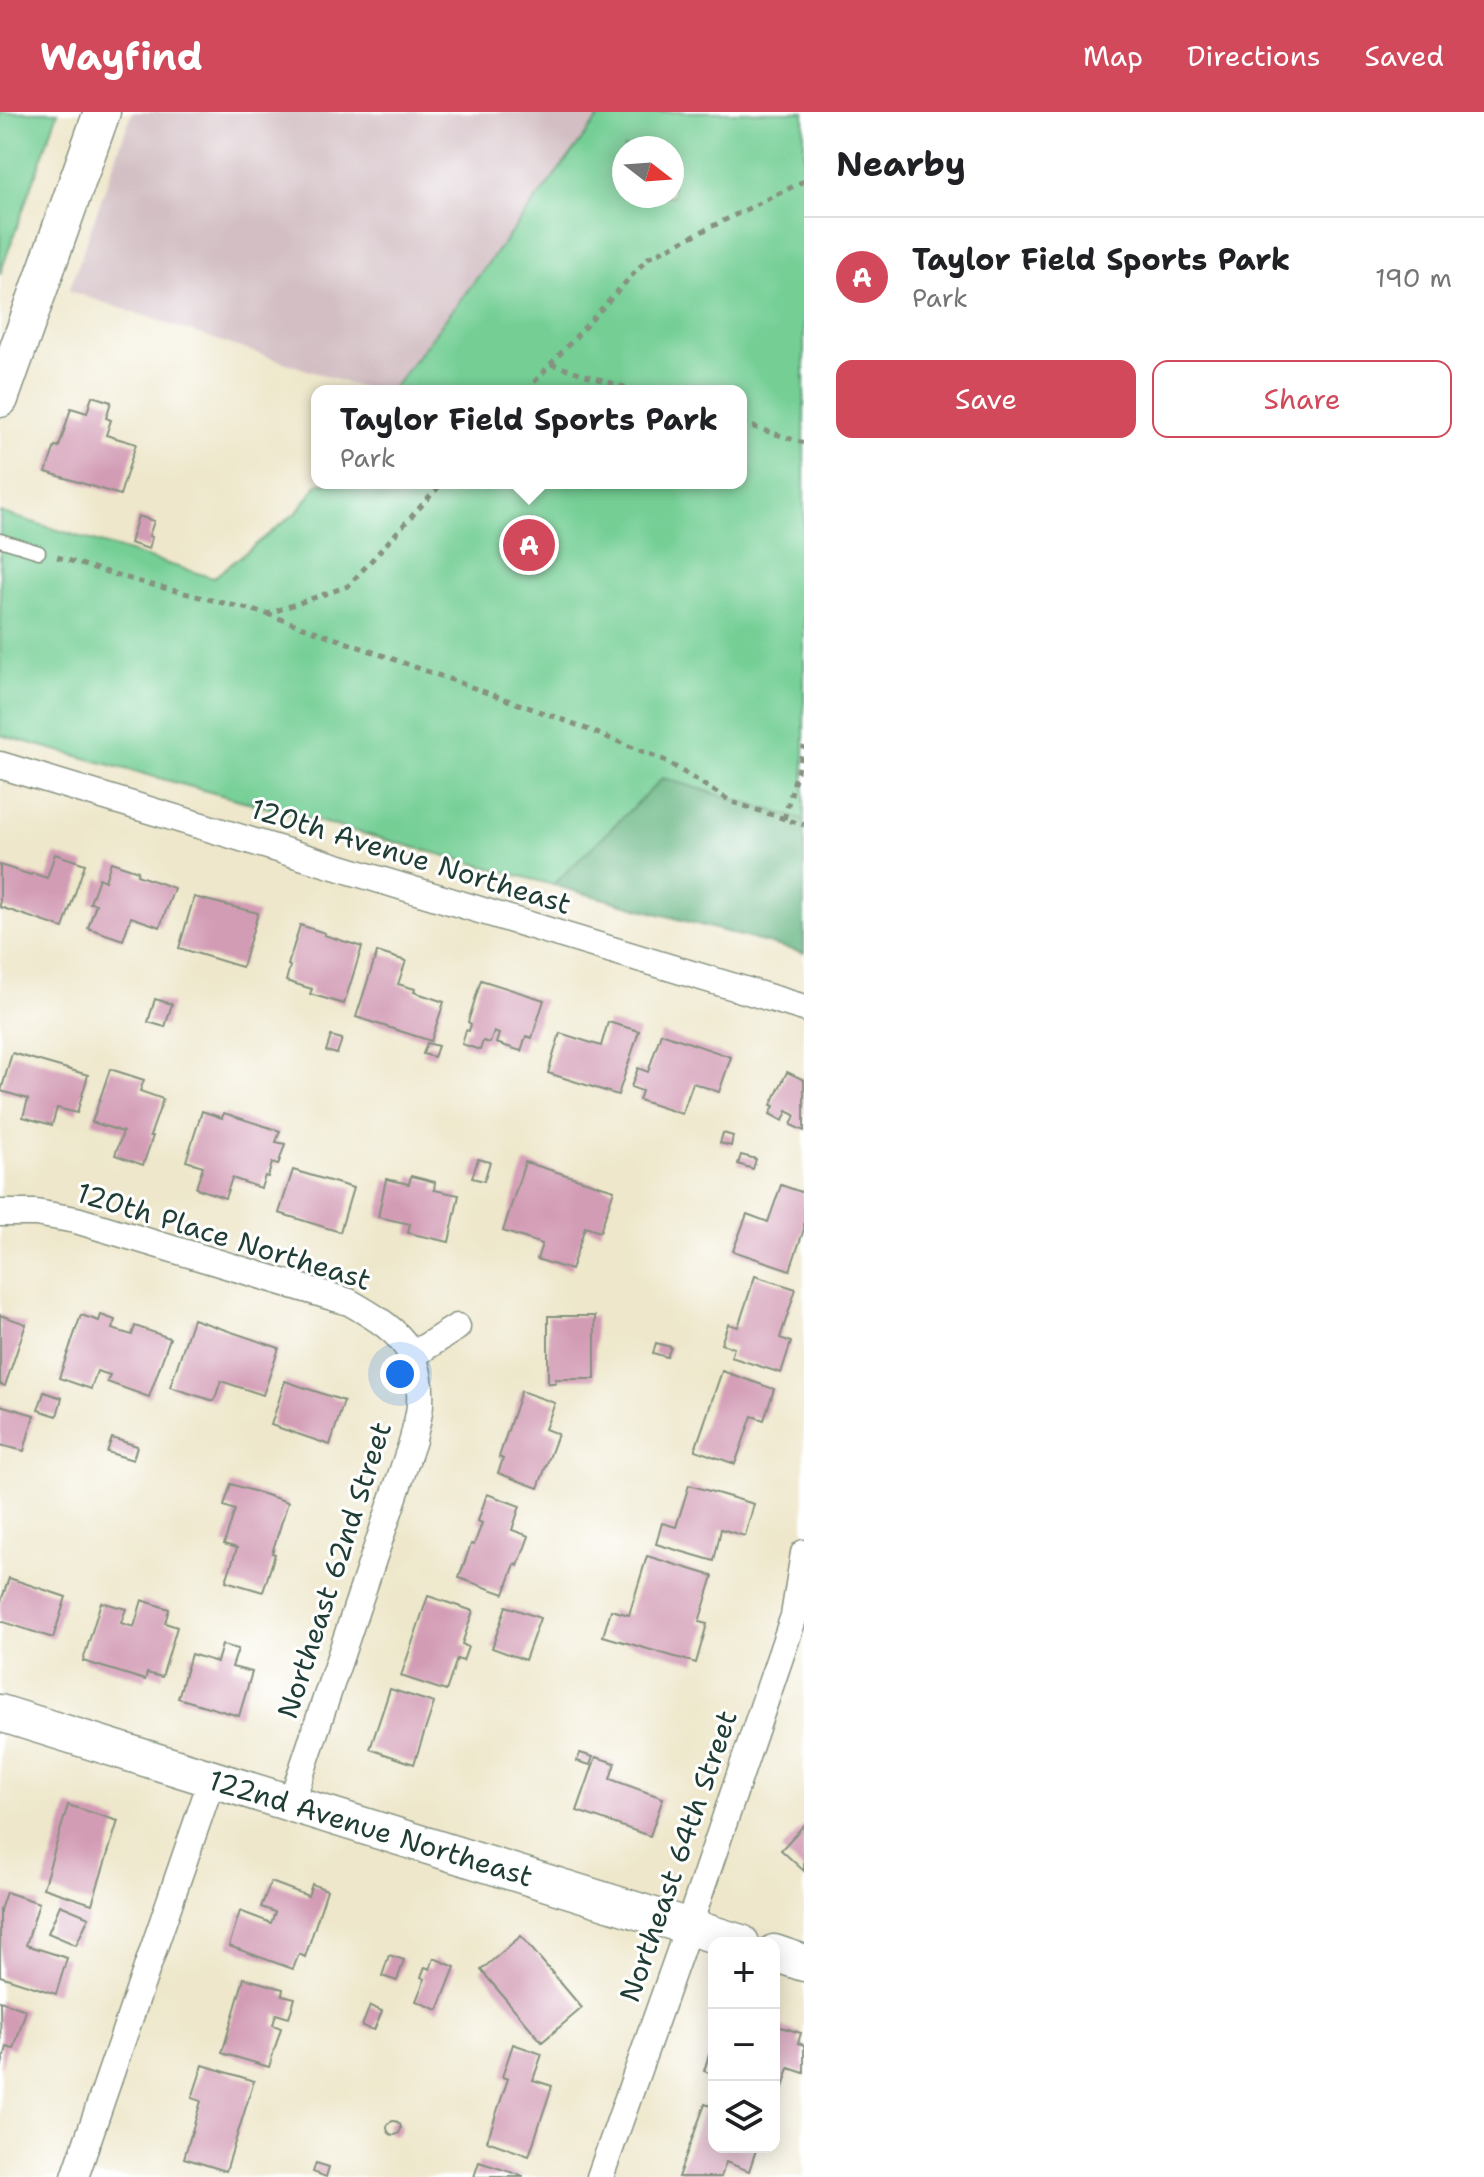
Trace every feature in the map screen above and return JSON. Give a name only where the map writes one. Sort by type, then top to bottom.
[{"type":"street","points":[[0,399],[102,112]]},
{"type":"street","name":"120th Avenue Northeast","points":[[0,765],[804,1008]]},
{"type":"street","name":"120th Place Northeast","points":[[0,1213],[36,1213],[76,1220],[349,1302],[385,1323],[413,1355]]},
{"type":"street","points":[[413,1355],[457,1327]]},
{"type":"street","name":"Northeast 62nd Street","points":[[291,1803],[413,1440],[420,1403],[413,1355]]},
{"type":"street","name":"Northeast 64th Street","points":[[600,2177],[794,1616],[804,1553]]},
{"type":"street","name":"122nd Avenue Northeast","points":[[0,1713],[722,1937]]},
{"type":"street","points":[[75,2177],[212,1779]]},
{"type":"street","points":[[780,1955],[804,1963]]},
{"type":"lane","points":[[0,540],[39,552]]},
{"type":"path","points":[[532,385],[648,258],[804,181]]},
{"type":"path","points":[[551,364],[618,385]]},
{"type":"path","points":[[747,425],[804,443]]},
{"type":"path","points":[[267,614],[348,586],[437,489]]},
{"type":"path","points":[[39,552],[267,614],[569,722],[664,760],[732,802],[804,825]]},
{"type":"path","points":[[784,819],[804,746]]},
{"type":"shaded area","points":[[132,112],[603,112],[396,385],[353,385],[69,291]]},
{"type":"green space","points":[[0,112],[58,112],[0,274]]},
{"type":"green space","points":[[603,112],[804,112],[804,953],[0,735],[0,512],[213,578],[297,512],[314,489],[747,489],[747,385],[396,385]]},
{"type":"green space","points":[[663,778],[804,820],[804,953],[553,885]]},
{"type":"building","points":[[92,396],[111,402],[106,418],[111,420],[106,435],[136,444],[120,495],[46,472],[55,446],[59,447],[71,408],[87,413]]},
{"type":"building","points":[[138,516],[154,521],[149,549],[130,543]]},
{"type":"building","points":[[55,854],[85,864],[63,928],[0,907],[0,865],[47,878]]},
{"type":"building","points":[[111,862],[174,888],[160,927],[131,917],[123,940],[88,928],[96,904],[90,903],[99,878],[105,881]]},
{"type":"building","points":[[194,897],[258,913],[242,967],[179,948]]},
{"type":"building","points":[[300,925],[362,947],[344,1004],[310,994],[312,989],[286,981]]},
{"type":"building","points":[[377,952],[406,961],[398,984],[444,1002],[431,1041],[356,1017]]},
{"type":"building","points":[[481,980],[544,1000],[532,1038],[526,1036],[521,1051],[496,1043],[499,1034],[494,1032],[490,1043],[483,1041],[480,1050],[462,1044],[466,1030],[469,1031],[471,1024],[468,1022]]},
{"type":"building","points":[[155,999],[172,1004],[165,1027],[148,1022]]},
{"type":"building","points":[[608,1022],[639,1031],[618,1095],[548,1073],[560,1033],[601,1046]]},
{"type":"building","points":[[661,1033],[731,1057],[719,1092],[693,1083],[682,1114],[639,1100],[642,1091],[631,1087],[638,1068],[648,1072]]},
{"type":"building","points":[[331,1036],[342,1039],[337,1054],[326,1051]]},
{"type":"building","points":[[427,1043],[438,1046],[434,1057],[423,1054]]},
{"type":"building","points":[[12,1053],[88,1075],[77,1113],[57,1108],[52,1125],[23,1117],[28,1099],[1,1091]]},
{"type":"building","points":[[110,1069],[144,1080],[140,1091],[163,1099],[143,1165],[115,1155],[123,1132],[92,1122]]},
{"type":"building","points":[[787,1072],[804,1080],[804,1131],[791,1125],[795,1115],[787,1111],[783,1121],[770,1114],[774,1106],[771,1105]]},
{"type":"building","points":[[202,1111],[222,1118],[224,1113],[280,1131],[276,1142],[285,1144],[278,1165],[272,1163],[261,1188],[232,1178],[225,1198],[196,1188],[203,1166],[186,1161]]},
{"type":"building","points":[[723,1133],[733,1136],[731,1146],[720,1143]]},
{"type":"building","points":[[741,1155],[756,1159],[753,1169],[738,1164]]},
{"type":"building","points":[[478,1159],[490,1162],[484,1181],[472,1178]]},
{"type":"building","points":[[525,1162],[614,1190],[600,1232],[585,1227],[571,1270],[537,1259],[542,1244],[503,1231]]},
{"type":"building","points":[[293,1170],[353,1188],[340,1232],[279,1213]]},
{"type":"building","points":[[411,1176],[435,1182],[434,1190],[459,1195],[449,1242],[408,1233],[410,1224],[378,1217],[386,1179],[409,1184]]},
{"type":"building","points":[[781,1185],[804,1193],[804,1229],[790,1270],[733,1251],[747,1214],[768,1222]]},
{"type":"building","points":[[755,1276],[796,1289],[780,1338],[791,1342],[781,1373],[731,1357],[734,1348],[721,1344],[728,1324],[738,1327]]},
{"type":"building","points":[[0,1315],[26,1324],[5,1386],[0,1384]]},
{"type":"building","points":[[81,1315],[99,1321],[101,1315],[115,1320],[112,1329],[132,1335],[135,1326],[170,1338],[149,1397],[107,1382],[110,1375],[97,1371],[91,1389],[59,1378]]},
{"type":"building","points":[[548,1316],[595,1316],[595,1379],[555,1379],[556,1383],[548,1383]]},
{"type":"building","points":[[193,1319],[279,1348],[263,1395],[221,1381],[214,1401],[170,1387]]},
{"type":"building","points":[[656,1343],[671,1347],[667,1357],[653,1353]]},
{"type":"building","points":[[722,1371],[774,1389],[764,1420],[752,1416],[735,1464],[695,1450]]},
{"type":"building","points":[[285,1381],[344,1401],[330,1445],[271,1425]]},
{"type":"building","points":[[521,1391],[555,1403],[545,1429],[558,1434],[538,1488],[498,1473],[503,1459],[499,1457]]},
{"type":"building","points":[[44,1392],[62,1398],[57,1416],[38,1410]]},
{"type":"building","points":[[0,1405],[34,1415],[24,1451],[0,1445]]},
{"type":"building","points":[[112,1438],[137,1446],[133,1460],[107,1452]]},
{"type":"building","points":[[231,1484],[288,1502],[263,1592],[226,1581],[237,1548],[224,1544],[235,1510],[224,1506]]},
{"type":"building","points":[[689,1485],[754,1504],[745,1536],[721,1529],[714,1561],[656,1544],[662,1523],[676,1527]]},
{"type":"building","points":[[487,1494],[520,1506],[512,1530],[529,1536],[504,1594],[459,1578],[482,1523],[478,1521]]},
{"type":"building","points":[[647,1556],[713,1576],[699,1622],[707,1624],[696,1663],[603,1636],[611,1610],[629,1615]]},
{"type":"building","points":[[9,1578],[66,1597],[53,1638],[0,1621],[0,1604]]},
{"type":"building","points":[[428,1596],[473,1611],[462,1644],[468,1647],[463,1661],[457,1659],[446,1691],[401,1676]]},
{"type":"building","points":[[142,1600],[169,1609],[165,1623],[177,1627],[162,1677],[147,1673],[145,1680],[83,1661],[101,1602],[126,1609],[121,1623],[134,1627]]},
{"type":"building","points":[[506,1606],[540,1618],[525,1660],[492,1648]]},
{"type":"building","points":[[222,1645],[238,1649],[232,1667],[252,1672],[239,1716],[178,1698],[191,1654],[217,1662]]},
{"type":"building","points":[[390,1689],[434,1703],[414,1764],[370,1749]]},
{"type":"building","points":[[580,1753],[593,1757],[590,1765],[577,1761]]},
{"type":"building","points":[[596,1757],[615,1763],[610,1779],[663,1798],[650,1836],[577,1811]]},
{"type":"building","points":[[68,1805],[118,1821],[92,1904],[43,1888]]},
{"type":"building","points":[[804,1825],[804,1871],[781,1850]]},
{"type":"building","points":[[271,1882],[308,1896],[312,1884],[327,1890],[305,1957],[299,1954],[293,1969],[229,1946],[240,1911],[271,1923],[275,1912],[261,1907]]},
{"type":"building","points":[[6,1892],[39,1903],[26,1945],[67,1958],[56,1994],[0,1976],[0,1910]]},
{"type":"building","points":[[60,1905],[89,1917],[76,1945],[48,1933]]},
{"type":"building","points":[[521,1936],[582,2008],[542,2042],[481,1970]]},
{"type":"building","points":[[389,1955],[404,1960],[397,1981],[382,1976]]},
{"type":"building","points":[[434,1958],[455,1967],[438,2010],[416,2001],[425,1979],[421,1977],[425,1967],[430,1969]]},
{"type":"building","points":[[244,1978],[283,1989],[282,1995],[295,1998],[289,2018],[276,2014],[273,2025],[281,2028],[269,2067],[222,2053]]},
{"type":"building","points":[[0,2001],[26,2010],[14,2049],[7,2047],[1,2068]]},
{"type":"building","points":[[370,2006],[382,2011],[374,2030],[362,2026]]},
{"type":"building","points":[[780,2027],[801,2033],[798,2043],[804,2045],[804,2073],[789,2068],[780,2097]]},
{"type":"building","points":[[513,2044],[542,2054],[533,2080],[552,2086],[529,2156],[487,2141],[508,2079],[502,2077]]},
{"type":"building","points":[[203,2065],[254,2081],[226,2171],[184,2158],[201,2101],[192,2098]]},
{"type":"building","points":[[705,2104],[708,2105],[708,2153],[755,2153],[749,2171],[726,2162],[721,2177],[678,2177]]},
{"type":"building","points":[[394,2121],[401,2128],[394,2135],[387,2128]]},
{"type":"building","points":[[479,2162],[523,2176],[523,2177],[474,2177]]},
{"type":"building","points":[[316,2163],[329,2167],[326,2177],[313,2172]]},
{"type":"place","name":"Taylor Field Sports Park","points":[[529,545]]}]
